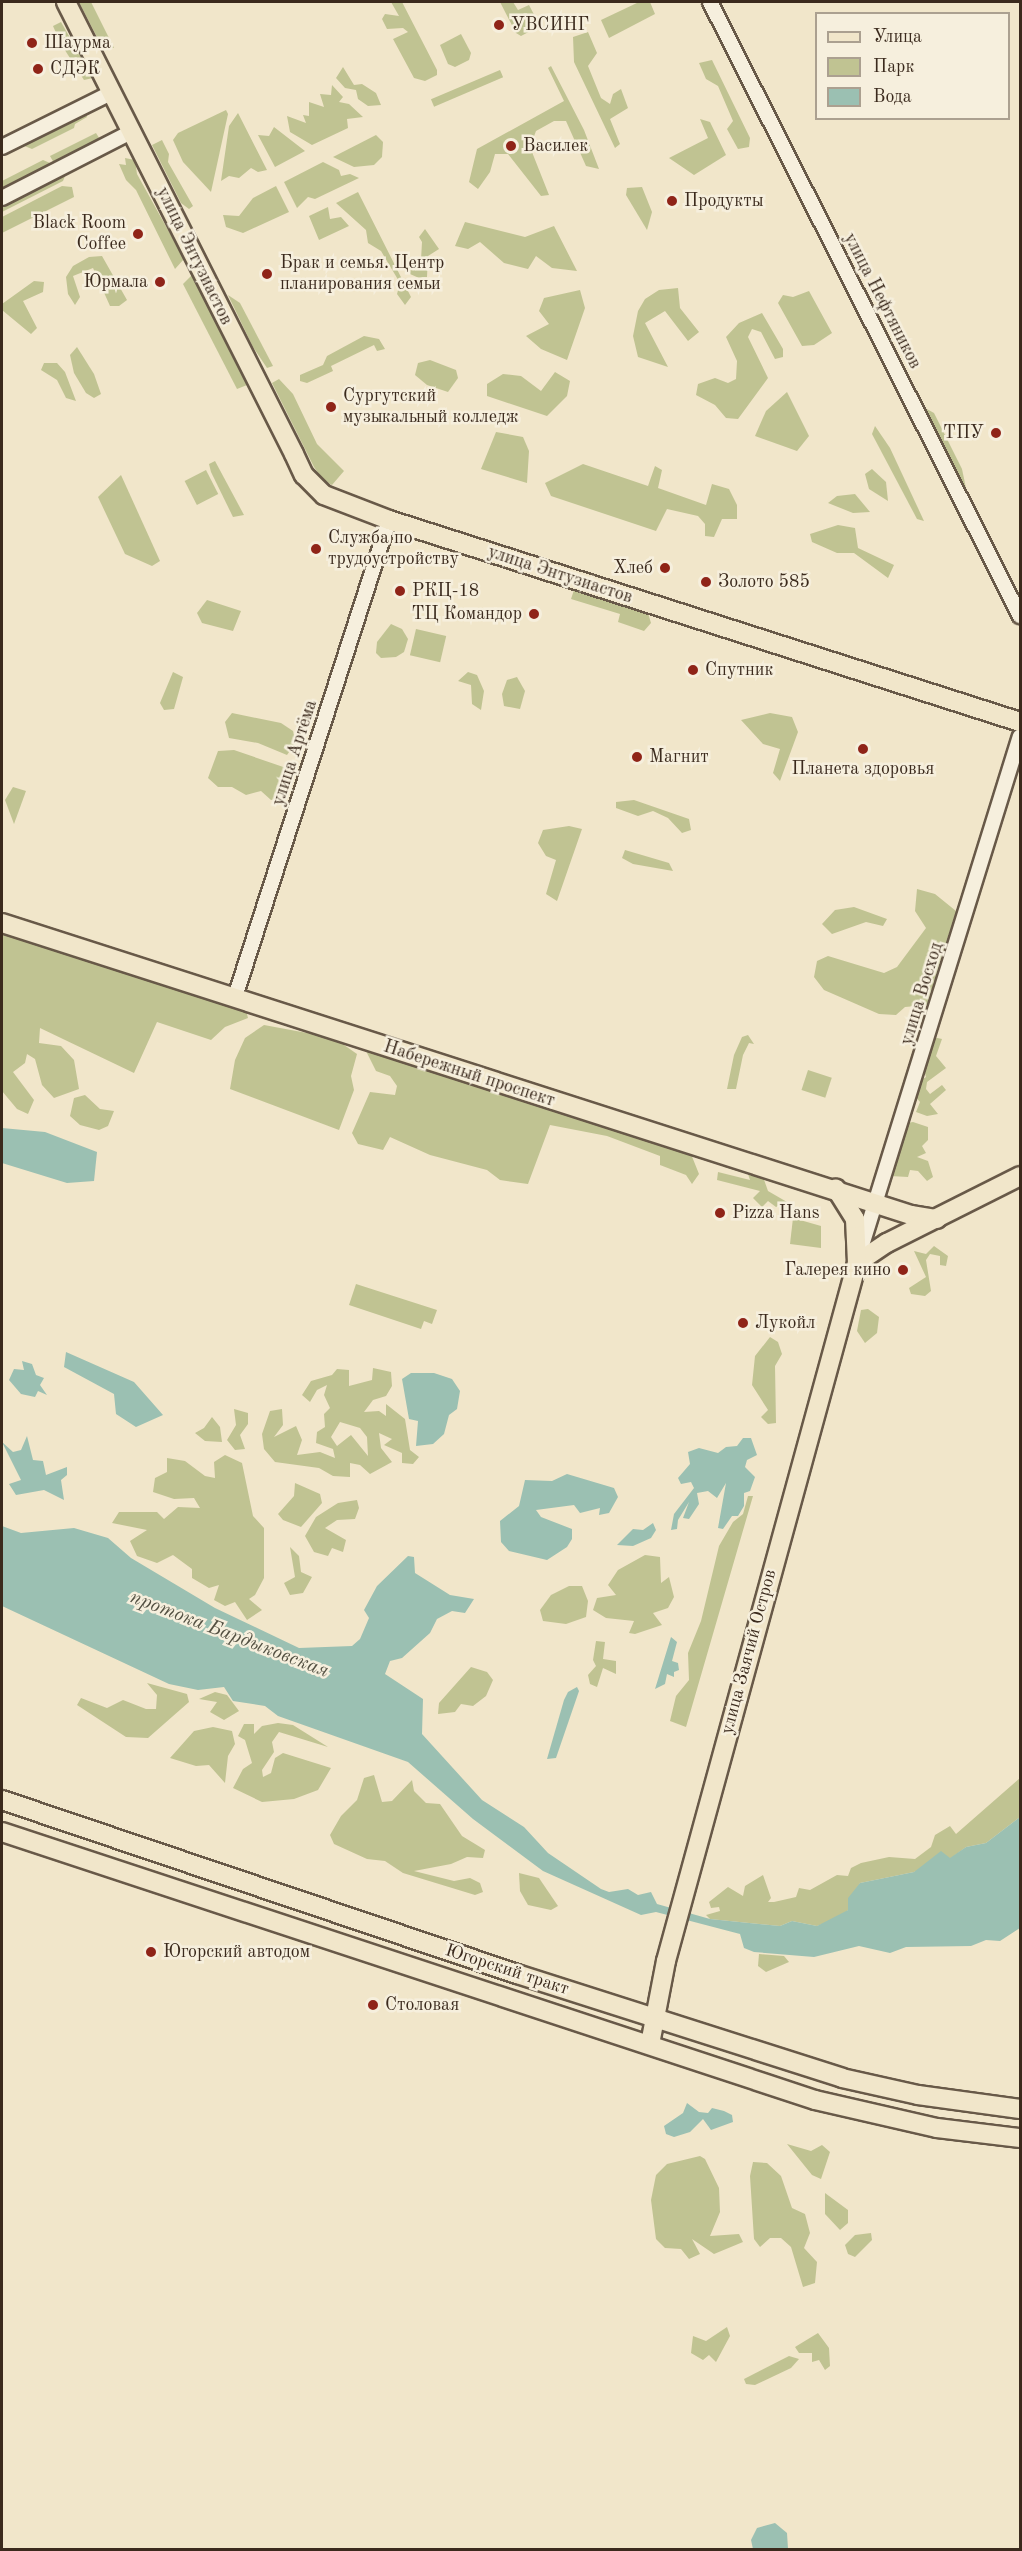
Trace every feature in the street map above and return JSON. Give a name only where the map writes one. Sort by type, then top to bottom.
[{"type":"main road","name":"улица Энтузиастов","points":[[66,2],[133,131],[304,475],[324,495],[389,520],[1020,722]]},
{"type":"main road","name":"Набережный проспект","points":[[2,923],[876,1204],[911,1215],[937,1219]]},
{"type":"main road","points":[[857,1263],[1020,1176]]},
{"type":"main road","name":"улица Заячий Остров","points":[[650,2044],[666,1961],[689,1872],[857,1263],[855,1219],[836,1190]]},
{"type":"main road","name":"Югорский тракт","points":[[2,1800],[506,1970],[655,2016],[842,2078],[918,2095],[1020,2109]]},
{"type":"main road","name":"Югорский тракт","points":[[2,1832],[826,2103],[937,2128],[1020,2138]]},
{"type":"street","name":"улица Нефтяников","points":[[710,2],[1020,616]]},
{"type":"street","points":[[2,147],[113,92]]},
{"type":"street","points":[[2,198],[133,131]]},
{"type":"street","name":"улица Артёма","points":[[235,997],[389,520]]},
{"type":"street","name":"улица Восход","points":[[857,1263],[1020,736]]},
{"type":"green space","points":[[79,2],[91,2],[114,48],[102,47]]},
{"type":"green space","points":[[391,2],[402,2],[437,70],[437,75],[425,81],[414,78],[393,39],[408,32],[403,28],[387,29],[382,19],[385,14],[399,16]]},
{"type":"green space","points":[[500,2],[513,2],[518,10],[529,5],[540,26],[521,36],[516,33]]},
{"type":"green space","points":[[639,2],[650,2],[655,14],[609,38],[601,20]]},
{"type":"green space","points":[[61,22],[93,78],[84,80],[61,44],[53,26]]},
{"type":"green space","points":[[588,32],[597,53],[588,66],[601,98],[610,104],[613,94],[621,89],[628,108],[610,119],[620,144],[615,148],[574,62],[573,37]]},
{"type":"green space","points":[[461,34],[471,53],[469,60],[455,67],[448,64],[440,45]]},
{"type":"green space","points":[[712,60],[750,138],[749,147],[738,149],[727,129],[733,121],[718,86],[706,79],[699,63]]},
{"type":"green space","points":[[551,66],[584,130],[599,169],[586,166],[566,121],[554,121],[536,131],[530,147],[549,195],[541,196],[508,154],[495,154],[490,172],[478,189],[469,182],[477,149],[564,101],[548,68]]},
{"type":"green space","points":[[343,67],[354,85],[362,84],[376,93],[381,105],[368,106],[358,99],[356,90],[345,88],[336,78]]},
{"type":"green space","points":[[500,70],[503,77],[434,107],[431,99]]},
{"type":"green space","points":[[332,85],[343,97],[339,102],[349,104],[363,117],[347,119],[348,128],[312,145],[290,132],[287,116],[306,123],[303,115],[309,116],[309,102],[324,107],[320,94],[331,95]]},
{"type":"green space","points":[[226,110],[228,114],[211,192],[183,162],[173,140],[178,133]]},
{"type":"green space","points":[[86,113],[87,117],[75,124],[74,128],[32,149],[22,145]]},
{"type":"green space","points":[[238,113],[267,170],[258,172],[251,168],[239,178],[229,176],[221,181],[229,126]]},
{"type":"green space","points":[[700,119],[710,122],[726,155],[694,175],[669,158],[708,138]]},
{"type":"green space","points":[[274,127],[305,151],[275,167],[258,135],[269,136]]},
{"type":"green space","points":[[96,133],[101,141],[54,163],[50,156]]},
{"type":"green space","points":[[376,135],[383,142],[382,157],[374,165],[354,167],[333,157]]},
{"type":"green space","points":[[162,140],[169,154],[168,162],[193,206],[189,209],[181,203],[152,145]]},
{"type":"green space","points":[[125,158],[135,160],[137,174],[184,259],[175,269],[136,190],[126,180],[119,164],[126,165]]},
{"type":"green space","points":[[43,160],[50,163],[48,167],[2,191],[2,181]]},
{"type":"green space","points":[[323,162],[339,170],[341,176],[350,174],[359,178],[315,199],[308,197],[297,208],[284,182]]},
{"type":"green space","points":[[67,171],[63,181],[2,212],[2,205]]},
{"type":"green space","points":[[62,186],[72,187],[74,197],[2,233],[2,217]]},
{"type":"green space","points":[[276,186],[289,212],[243,233],[226,227],[223,215],[239,216],[253,198]]},
{"type":"green space","points":[[642,187],[652,212],[647,230],[626,195],[627,188]]},
{"type":"green space","points":[[358,192],[411,297],[405,305],[397,294],[400,283],[381,251],[368,243],[366,230],[336,203]]},
{"type":"green space","points":[[328,207],[330,219],[341,217],[349,226],[319,240],[309,216]]},
{"type":"green space","points":[[465,222],[525,237],[554,226],[577,271],[552,268],[536,256],[528,269],[504,263],[480,242],[468,249],[455,246]]},
{"type":"green space","points":[[425,229],[439,249],[428,256],[427,277],[419,278],[410,274],[411,265],[421,260],[422,242],[419,237]]},
{"type":"green space","points":[[102,256],[127,300],[119,306],[110,306],[93,268],[73,276],[80,297],[75,305],[68,294],[66,277],[73,266],[89,257]]},
{"type":"green space","points":[[192,275],[247,385],[237,389],[183,284]]},
{"type":"green space","points":[[34,281],[44,282],[43,292],[23,301],[37,328],[31,334],[2,310],[2,304]]},
{"type":"green space","points":[[678,288],[680,308],[699,332],[688,341],[665,311],[645,323],[668,367],[638,357],[633,336],[638,311],[645,299],[659,290]]},
{"type":"green space","points":[[580,290],[585,308],[567,360],[541,349],[526,336],[549,324],[539,311],[544,298]]},
{"type":"green space","points":[[809,291],[832,333],[814,345],[802,346],[778,303],[783,295],[793,297]]},
{"type":"green space","points":[[228,295],[240,303],[273,366],[267,368],[253,347]]},
{"type":"green space","points":[[762,313],[783,349],[783,357],[775,359],[761,332],[752,329],[748,337],[768,378],[738,419],[726,418],[715,405],[696,395],[698,384],[715,378],[728,383],[736,379],[737,361],[726,337],[739,323]]},
{"type":"green space","points":[[364,336],[379,339],[385,349],[377,351],[374,345],[331,366],[333,371],[307,383],[300,381],[300,375],[323,365],[327,356]]},
{"type":"green space","points":[[77,347],[94,374],[101,394],[94,398],[86,393],[74,373],[70,355]]},
{"type":"green space","points":[[430,360],[456,370],[458,378],[448,392],[427,385],[415,375],[418,363]]},
{"type":"green space","points":[[44,363],[57,363],[65,372],[76,401],[66,398],[57,380],[41,370]]},
{"type":"green space","points":[[555,372],[570,381],[567,396],[547,416],[487,396],[487,384],[503,374],[521,376],[541,391]]},
{"type":"green space","points":[[279,379],[293,394],[317,444],[344,471],[332,485],[323,480],[314,467],[272,383]]},
{"type":"green space","points":[[787,392],[809,436],[797,451],[755,436],[766,411]]},
{"type":"green space","points":[[925,408],[934,413],[962,469],[967,493],[962,491],[923,413]]},
{"type":"green space","points":[[875,426],[890,448],[924,521],[917,519],[872,434]]},
{"type":"green space","points":[[496,432],[523,437],[529,451],[527,483],[481,469]]},
{"type":"green space","points":[[215,461],[244,515],[233,517],[211,472],[209,464]]},
{"type":"green space","points":[[583,464],[648,486],[655,466],[662,470],[658,488],[706,505],[712,484],[729,489],[737,505],[737,519],[722,519],[714,537],[705,536],[705,524],[698,516],[667,509],[656,531],[551,496],[545,483]]},
{"type":"green space","points":[[872,469],[886,482],[888,501],[869,489],[865,474]]},
{"type":"green space","points":[[206,470],[218,494],[197,505],[185,481]]},
{"type":"green space","points":[[121,475],[160,561],[152,566],[125,554],[98,497]]},
{"type":"green space","points":[[855,494],[870,512],[853,513],[828,503],[837,496]]},
{"type":"green space","points":[[838,525],[855,528],[858,548],[894,565],[888,578],[854,553],[837,553],[812,542],[810,534]]},
{"type":"green space","points":[[574,590],[648,613],[651,623],[644,631],[618,622],[620,614],[571,599]]},
{"type":"green space","points":[[207,600],[241,611],[233,631],[202,623],[197,613]]},
{"type":"green space","points":[[391,624],[402,629],[408,639],[404,652],[396,657],[381,658],[376,653],[377,642]]},
{"type":"green space","points":[[416,629],[446,636],[440,662],[410,655]]},
{"type":"green space","points":[[173,672],[183,677],[174,709],[164,710],[160,703]]},
{"type":"green space","points":[[468,672],[477,675],[484,691],[481,710],[472,704],[471,685],[458,681]]},
{"type":"green space","points":[[517,677],[525,691],[520,709],[504,706],[502,694],[507,680]]},
{"type":"green space","points":[[232,713],[281,723],[293,731],[296,742],[287,755],[258,743],[229,738],[225,722]]},
{"type":"green space","points":[[770,713],[792,717],[798,732],[780,781],[773,773],[780,749],[763,744],[741,720]]},
{"type":"green space","points":[[234,750],[289,769],[279,798],[271,800],[261,791],[246,795],[232,787],[218,787],[208,778],[218,751]]},
{"type":"green space","points":[[13,787],[26,791],[14,824],[5,800]]},
{"type":"green space","points":[[634,800],[689,819],[691,830],[682,833],[668,818],[653,811],[638,816],[616,808],[616,802]]},
{"type":"green space","points":[[569,826],[582,829],[557,901],[546,894],[556,860],[546,856],[538,843],[543,830]]},
{"type":"green space","points":[[625,850],[669,863],[673,871],[633,864],[622,858]]},
{"type":"green space","points":[[917,889],[935,894],[956,911],[927,1005],[905,1007],[896,1015],[879,1014],[824,990],[814,977],[817,961],[828,956],[884,973],[897,967],[926,928],[915,911]]},
{"type":"green space","points":[[854,907],[887,919],[883,926],[866,922],[832,934],[822,924],[835,910]]},
{"type":"green space","points":[[2,932],[246,1010],[248,1018],[225,1027],[211,1040],[157,1022],[134,1073],[40,1028],[39,1043],[61,1046],[74,1060],[79,1089],[54,1098],[42,1085],[35,1059],[27,1054],[25,1063],[13,1072],[34,1100],[28,1114],[17,1109],[2,1091]]},
{"type":"green space","points":[[264,1025],[334,1038],[357,1054],[351,1076],[354,1090],[339,1130],[230,1089],[235,1060],[245,1038]]},
{"type":"green space","points":[[748,1035],[754,1044],[749,1043],[743,1055],[736,1089],[727,1089],[734,1055],[742,1037]]},
{"type":"green space","points":[[933,1037],[942,1039],[936,1056],[946,1068],[927,1082],[926,1089],[930,1094],[942,1085],[946,1090],[930,1104],[938,1114],[927,1116],[916,1112],[920,1102],[915,1096],[920,1081],[926,1077],[924,1070]]},
{"type":"green space","points":[[371,1050],[631,1130],[640,1138],[691,1154],[699,1174],[692,1184],[686,1175],[660,1165],[660,1156],[607,1136],[550,1125],[528,1184],[500,1180],[487,1170],[430,1155],[390,1137],[383,1150],[358,1144],[352,1133],[370,1092],[395,1095],[397,1086],[390,1076],[376,1071],[366,1051]]},
{"type":"green space","points":[[808,1070],[832,1078],[825,1098],[802,1090]]},
{"type":"green space","points":[[85,1095],[100,1109],[114,1111],[108,1126],[99,1130],[80,1125],[70,1116],[74,1098]]},
{"type":"green space","points":[[913,1122],[928,1127],[928,1140],[922,1146],[926,1153],[917,1157],[928,1161],[933,1177],[927,1181],[918,1171],[910,1170],[908,1177],[890,1176],[907,1123]]},
{"type":"green space","points":[[727,1163],[762,1174],[768,1191],[787,1202],[776,1207],[768,1201],[762,1207],[753,1198],[760,1191],[717,1180],[718,1172],[750,1180],[748,1174],[724,1167]]},
{"type":"green space","points":[[793,1218],[821,1226],[821,1248],[790,1244]]},
{"type":"green space","points":[[934,1246],[948,1256],[946,1266],[940,1265],[940,1256],[930,1254],[926,1260],[931,1291],[925,1296],[911,1294],[909,1288],[926,1277],[914,1251],[926,1254]]},
{"type":"green space","points":[[356,1284],[437,1310],[432,1324],[424,1321],[421,1329],[349,1305]]},
{"type":"green space","points":[[868,1309],[879,1317],[877,1333],[865,1343],[857,1331],[861,1310]]},
{"type":"green space","points":[[770,1337],[778,1342],[782,1354],[775,1366],[776,1423],[768,1424],[761,1417],[768,1410],[752,1385],[755,1356]]},
{"type":"green space","points":[[373,1368],[391,1372],[392,1386],[386,1396],[373,1400],[364,1412],[379,1411],[386,1416],[386,1404],[405,1419],[410,1450],[419,1457],[413,1464],[402,1463],[402,1453],[384,1445],[392,1439],[379,1433],[381,1448],[392,1462],[370,1474],[360,1465],[350,1463],[350,1477],[333,1476],[319,1468],[275,1462],[264,1449],[262,1434],[270,1411],[282,1409],[283,1425],[274,1437],[296,1426],[302,1440],[297,1455],[320,1452],[335,1458],[333,1449],[316,1443],[317,1432],[325,1427],[324,1414],[330,1408],[324,1395],[327,1385],[317,1390],[310,1402],[302,1395],[311,1381],[332,1375],[337,1369],[349,1370],[349,1386],[372,1380]],"holes":[[[340,1422],[360,1428],[367,1437],[368,1456],[351,1435],[337,1446],[331,1437]]]},
{"type":"green space","points":[[234,1409],[248,1413],[248,1424],[240,1435],[245,1449],[235,1450],[227,1440],[236,1425]]},
{"type":"green space","points":[[212,1417],[220,1427],[222,1442],[205,1441],[195,1433],[204,1428]]},
{"type":"green space","points":[[225,1455],[242,1463],[253,1516],[264,1528],[264,1578],[255,1595],[249,1599],[262,1610],[247,1620],[235,1602],[225,1606],[214,1600],[219,1585],[209,1588],[192,1578],[192,1569],[173,1555],[157,1563],[137,1556],[130,1541],[147,1530],[112,1523],[119,1512],[157,1512],[164,1519],[178,1507],[200,1508],[194,1498],[174,1499],[153,1492],[155,1478],[167,1472],[167,1458],[185,1461],[205,1476],[215,1478],[214,1462]]},
{"type":"green space","points":[[295,1483],[320,1494],[322,1503],[301,1527],[283,1520],[278,1514],[294,1496]]},
{"type":"green space","points":[[748,1496],[753,1496],[686,1727],[670,1721],[676,1696],[689,1680],[688,1653],[701,1621],[719,1546],[733,1522],[743,1514]]},
{"type":"green space","points":[[357,1500],[359,1508],[355,1519],[337,1520],[325,1528],[346,1540],[343,1552],[332,1548],[328,1556],[314,1552],[305,1536],[316,1517],[338,1503]]},
{"type":"green space","points":[[290,1547],[299,1556],[301,1572],[312,1577],[303,1593],[290,1595],[284,1583],[295,1577]]},
{"type":"green space","points":[[645,1555],[660,1557],[661,1583],[669,1577],[674,1597],[668,1608],[653,1613],[662,1625],[635,1634],[629,1633],[634,1621],[606,1618],[593,1610],[597,1598],[616,1595],[608,1585],[618,1570]]},
{"type":"green space","points":[[569,1586],[582,1586],[588,1601],[586,1617],[566,1624],[543,1621],[540,1610],[551,1595]]},
{"type":"green space","points":[[596,1641],[605,1642],[603,1659],[616,1661],[616,1674],[603,1668],[597,1687],[590,1684],[588,1675],[596,1666],[593,1660]]},
{"type":"green space","points":[[471,1667],[487,1672],[493,1680],[486,1696],[473,1706],[461,1704],[455,1712],[438,1714],[439,1703]]},
{"type":"green space","points":[[147,1683],[187,1694],[189,1702],[148,1738],[126,1737],[77,1705],[81,1698],[107,1708],[123,1700],[146,1709],[156,1709],[157,1695]]},
{"type":"green space","points":[[215,1692],[227,1695],[239,1711],[224,1720],[210,1712],[217,1702],[199,1699]]},
{"type":"green space","points":[[278,1723],[293,1725],[328,1747],[279,1732],[272,1742],[274,1752],[262,1770],[263,1777],[271,1773],[275,1758],[283,1753],[331,1768],[318,1790],[294,1799],[262,1802],[233,1788],[243,1769],[252,1763],[245,1740],[238,1736],[244,1724],[254,1724],[254,1734],[262,1726]]},
{"type":"green space","points":[[213,1727],[232,1731],[235,1744],[228,1756],[225,1783],[209,1765],[196,1766],[170,1758],[194,1731]]},
{"type":"green space","points":[[374,1775],[382,1802],[392,1801],[412,1780],[414,1791],[426,1803],[440,1804],[462,1836],[485,1850],[483,1858],[467,1857],[451,1864],[414,1871],[454,1881],[470,1878],[480,1883],[483,1892],[475,1895],[403,1873],[385,1861],[367,1859],[334,1844],[330,1835],[341,1816],[357,1800],[364,1778]]},
{"type":"green space","points":[[1020,1778],[1020,1817],[986,1843],[966,1847],[950,1859],[914,1872],[860,1883],[848,1910],[839,1918],[817,1926],[792,1921],[780,1926],[710,1919],[706,1915],[720,1911],[719,1907],[711,1908],[709,1902],[728,1887],[743,1896],[745,1886],[763,1875],[771,1898],[768,1902],[774,1902],[796,1897],[799,1888],[810,1890],[837,1875],[848,1876],[851,1868],[861,1863],[889,1857],[915,1859],[931,1847],[935,1835],[950,1826],[956,1834]]},
{"type":"green space","points":[[519,1873],[539,1878],[558,1906],[551,1910],[528,1905],[520,1891]]},
{"type":"green space","points":[[759,1954],[784,1956],[789,1962],[766,1972],[758,1966]]},
{"type":"green space","points":[[787,2144],[811,2151],[822,2145],[830,2152],[821,2179],[812,2175]]},
{"type":"green space","points":[[700,2156],[705,2159],[719,2188],[720,2212],[710,2236],[739,2234],[743,2242],[714,2254],[692,2239],[700,2254],[689,2259],[681,2249],[665,2248],[656,2239],[651,2200],[656,2175],[667,2164]]},
{"type":"green space","points":[[753,2162],[767,2163],[781,2176],[792,2208],[805,2214],[810,2233],[804,2248],[817,2262],[815,2283],[803,2287],[791,2247],[781,2238],[770,2238],[760,2247],[754,2239],[750,2176]]},
{"type":"green space","points":[[825,2193],[848,2210],[848,2223],[840,2230],[825,2214]]},
{"type":"green space","points":[[871,2233],[872,2240],[855,2257],[848,2254],[845,2245],[855,2235]]},
{"type":"green space","points":[[727,2327],[730,2336],[716,2362],[709,2355],[703,2360],[691,2353],[693,2336],[706,2341]]},
{"type":"green space","points":[[818,2333],[829,2348],[830,2366],[825,2370],[819,2360],[812,2362],[812,2353],[799,2353],[795,2347]]},
{"type":"green space","points":[[789,2356],[799,2359],[791,2368],[755,2385],[746,2384],[744,2379]]},
{"type":"water","points":[[2,1128],[45,1132],[97,1152],[94,1181],[67,1183],[2,1163]]},
{"type":"water","points":[[66,1352],[134,1382],[163,1415],[136,1427],[116,1414],[114,1394],[64,1367]]},
{"type":"water","points":[[22,1361],[32,1364],[36,1375],[44,1378],[40,1385],[47,1395],[38,1391],[35,1397],[21,1394],[9,1380],[14,1369],[24,1370]]},
{"type":"water","points":[[411,1373],[434,1373],[452,1379],[460,1391],[457,1409],[449,1415],[444,1434],[433,1444],[416,1446],[418,1421],[409,1419],[402,1379]]},
{"type":"water","points":[[27,1436],[33,1460],[43,1461],[46,1475],[67,1467],[67,1475],[61,1480],[64,1500],[44,1490],[16,1495],[9,1484],[21,1480],[2,1442],[13,1452],[21,1450]]},
{"type":"water","points":[[743,1438],[751,1438],[757,1455],[747,1460],[745,1467],[755,1477],[750,1491],[744,1493],[744,1506],[738,1516],[732,1516],[723,1529],[718,1528],[726,1483],[717,1498],[708,1491],[697,1493],[699,1504],[689,1519],[683,1518],[689,1502],[678,1520],[677,1529],[671,1530],[674,1514],[694,1488],[691,1482],[681,1484],[678,1478],[690,1464],[688,1452],[699,1448],[718,1453],[726,1447],[737,1446]]},
{"type":"water","points":[[567,1474],[614,1488],[618,1497],[609,1513],[599,1515],[600,1508],[580,1513],[574,1505],[536,1510],[541,1517],[572,1529],[572,1539],[567,1547],[547,1560],[509,1551],[501,1542],[500,1521],[519,1506],[525,1480],[552,1481]]},
{"type":"water","points":[[653,1523],[656,1530],[651,1538],[633,1546],[617,1545],[633,1529],[643,1530]]},
{"type":"water","name":"протока Бардыковская","points":[[2,1526],[21,1533],[74,1528],[108,1538],[131,1558],[215,1608],[299,1648],[352,1646],[360,1639],[369,1618],[364,1610],[377,1586],[408,1556],[414,1557],[415,1573],[450,1595],[474,1599],[465,1613],[452,1611],[437,1619],[430,1633],[402,1658],[390,1661],[385,1674],[423,1699],[422,1734],[482,1800],[524,1827],[548,1853],[601,1889],[609,1892],[628,1889],[638,1895],[651,1892],[657,1904],[710,1919],[780,1926],[792,1921],[817,1926],[848,1910],[848,1898],[860,1883],[914,1872],[941,1851],[950,1858],[966,1847],[986,1843],[1020,1817],[1020,1928],[1000,1941],[986,1940],[971,1946],[906,1947],[890,1953],[859,1946],[814,1957],[754,1952],[744,1948],[740,1934],[656,1912],[641,1915],[543,1871],[473,1819],[408,1762],[278,1716],[265,1706],[233,1701],[224,1687],[198,1690],[169,1684],[2,1606]]},
{"type":"water","points":[[671,1637],[677,1642],[672,1661],[678,1663],[679,1670],[674,1672],[674,1677],[667,1674],[665,1684],[655,1689]]},
{"type":"water","points":[[577,1687],[579,1691],[556,1758],[547,1759],[564,1700],[568,1692]]},
{"type":"water","points":[[687,2103],[699,2112],[708,2113],[712,2108],[724,2111],[732,2115],[733,2122],[711,2130],[703,2119],[690,2132],[674,2137],[666,2134],[664,2126],[683,2113]]},
{"type":"water","points":[[775,2523],[787,2533],[788,2549],[753,2549],[751,2540],[757,2528]]},
{"type":"place","name":"УВСИНГ","points":[[499,25]]},
{"type":"place","name":"Шаурма","points":[[32,43]]},
{"type":"place","name":"СДЭК","points":[[38,69]]},
{"type":"place","name":"Василек","points":[[511,146]]},
{"type":"place","name":"Продукты","points":[[672,201]]},
{"type":"place","name":"Black Room Coffee","points":[[138,234]]},
{"type":"place","name":"Брак и семья. Центр планирования семьи","points":[[267,274]]},
{"type":"place","name":"Юрмала","points":[[160,282]]},
{"type":"place","name":"Сургутский музыкальный колледж","points":[[331,407]]},
{"type":"place","name":"ТПУ","points":[[996,433]]},
{"type":"place","name":"Служба по трудоустройству","points":[[316,549]]},
{"type":"place","name":"Хлеб","points":[[665,568]]},
{"type":"place","name":"Золото 585","points":[[706,582]]},
{"type":"place","name":"РКЦ-18","points":[[400,591]]},
{"type":"place","name":"ТЦ Командор","points":[[534,614]]},
{"type":"place","name":"Спутник","points":[[693,670]]},
{"type":"place","name":"Планета здоровья","points":[[863,749]]},
{"type":"place","name":"Магнит","points":[[637,757]]},
{"type":"place","name":"Pizza Hans","points":[[720,1213]]},
{"type":"place","name":"Галерея кино","points":[[903,1270]]},
{"type":"place","name":"Лукойл","points":[[743,1323]]},
{"type":"place","name":"Югорский автодом","points":[[151,1952]]},
{"type":"place","name":"Столовая","points":[[373,2005]]}]
